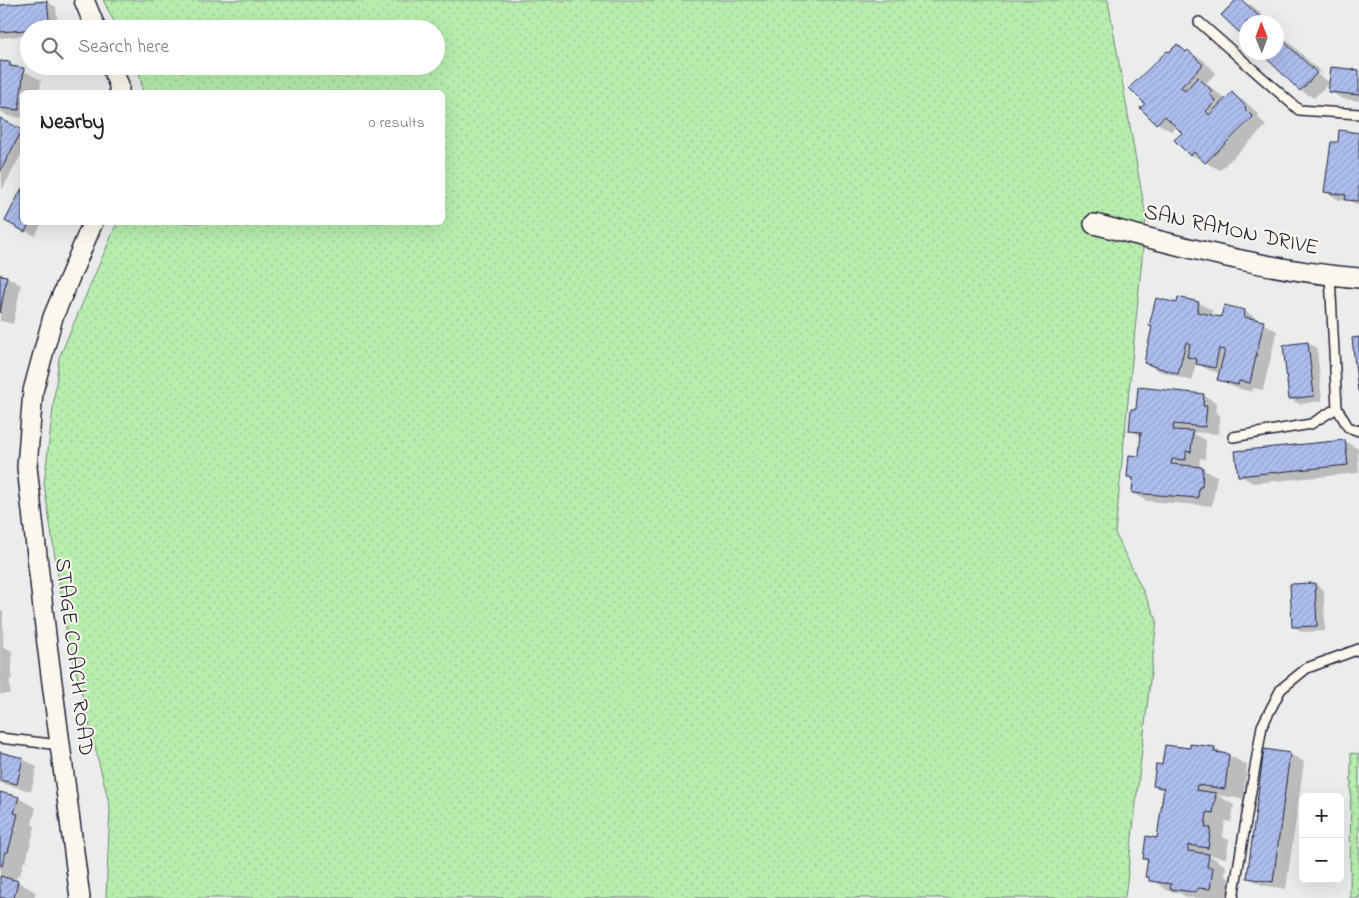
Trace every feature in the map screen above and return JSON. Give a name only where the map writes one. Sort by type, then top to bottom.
[{"type":"street","points":[[84,0],[92,20]]},
{"type":"street","points":[[115,75],[119,90]]},
{"type":"street","name":"SAN RAMON DRIVE","points":[[1094,224],[1211,254],[1330,276],[1359,278]]},
{"type":"street","name":"STAGE COACH ROAD","points":[[80,898],[27,467],[33,390],[53,317],[92,225]]},
{"type":"lane","points":[[1199,22],[1299,110],[1359,114]]},
{"type":"lane","points":[[1330,276],[1337,408],[1348,427],[1359,431]]},
{"type":"lane","points":[[1233,437],[1311,424],[1337,408]]},
{"type":"lane","points":[[1234,898],[1262,726],[1281,689],[1306,668],[1359,649]]},
{"type":"lane","points":[[0,738],[60,745]]},
{"type":"green space","points":[[103,0],[1108,0],[1146,218],[1115,533],[1157,620],[1125,898],[106,898],[110,807],[67,635],[44,484],[59,358],[116,225],[445,225],[445,90],[143,90],[140,75],[445,75],[445,20],[113,20]]},
{"type":"green space","points":[[1351,753],[1359,754],[1359,898],[1350,898]]},
{"type":"building","points":[[1236,0],[1242,0],[1258,15],[1239,15],[1239,32],[1221,15]]},
{"type":"building","points":[[47,1],[49,20],[20,20],[20,30],[0,32],[0,5]]},
{"type":"building","points":[[1284,42],[1317,73],[1300,91],[1268,60],[1284,60]]},
{"type":"building","points":[[1177,44],[1186,52],[1188,50],[1203,65],[1181,87],[1185,91],[1198,77],[1212,91],[1209,94],[1216,101],[1206,111],[1209,115],[1232,92],[1253,117],[1205,163],[1194,152],[1190,156],[1174,140],[1182,133],[1165,116],[1156,124],[1140,108],[1145,104],[1129,88],[1167,51],[1169,52]]},
{"type":"building","points":[[0,61],[10,62],[10,66],[20,67],[20,75],[23,75],[19,110],[0,108]]},
{"type":"building","points":[[1331,67],[1359,70],[1359,95],[1328,92]]},
{"type":"building","points":[[0,118],[20,129],[20,134],[0,172]]},
{"type":"building","points":[[1339,130],[1359,133],[1359,201],[1345,200],[1346,195],[1324,192],[1331,142],[1338,142]]},
{"type":"building","points":[[20,192],[20,225],[28,225],[25,232],[5,221]]},
{"type":"building","points":[[0,275],[7,276],[0,313]]},
{"type":"building","points":[[1178,297],[1199,302],[1197,312],[1221,317],[1224,305],[1245,310],[1244,317],[1264,321],[1250,383],[1239,381],[1238,385],[1217,380],[1225,350],[1219,349],[1215,368],[1196,364],[1197,359],[1187,357],[1190,344],[1186,342],[1178,374],[1144,363],[1152,327],[1149,326],[1156,298],[1177,303]]},
{"type":"building","points":[[1359,337],[1359,391],[1358,391],[1352,338]]},
{"type":"building","points":[[1308,342],[1314,396],[1289,399],[1283,345]]},
{"type":"building","points":[[1138,387],[1204,394],[1203,406],[1207,406],[1205,427],[1174,424],[1173,430],[1193,431],[1191,452],[1186,451],[1186,460],[1172,459],[1171,464],[1203,467],[1202,487],[1199,487],[1198,498],[1132,493],[1133,478],[1127,477],[1129,455],[1139,456],[1141,432],[1129,431],[1131,409],[1136,409]]},
{"type":"building","points":[[1345,440],[1348,465],[1238,476],[1235,451]]},
{"type":"building","points":[[1315,583],[1317,626],[1292,627],[1290,584]]},
{"type":"building","points":[[1190,744],[1215,747],[1214,752],[1229,754],[1225,789],[1197,785],[1196,790],[1216,793],[1213,813],[1207,812],[1205,828],[1211,828],[1208,848],[1188,845],[1188,851],[1209,854],[1207,867],[1213,868],[1210,889],[1199,888],[1194,892],[1170,889],[1171,884],[1149,881],[1149,877],[1145,877],[1148,859],[1143,859],[1146,836],[1157,838],[1164,788],[1153,786],[1156,764],[1162,765],[1165,745],[1190,748]]},
{"type":"building","points":[[1264,749],[1290,753],[1273,882],[1247,878]]},
{"type":"building","points":[[0,752],[23,758],[17,784],[0,780]]},
{"type":"building","points":[[0,792],[19,797],[14,813],[18,814],[8,852],[6,852],[2,866],[0,865]]},
{"type":"building","points":[[0,876],[18,881],[14,898],[0,898]]}]
